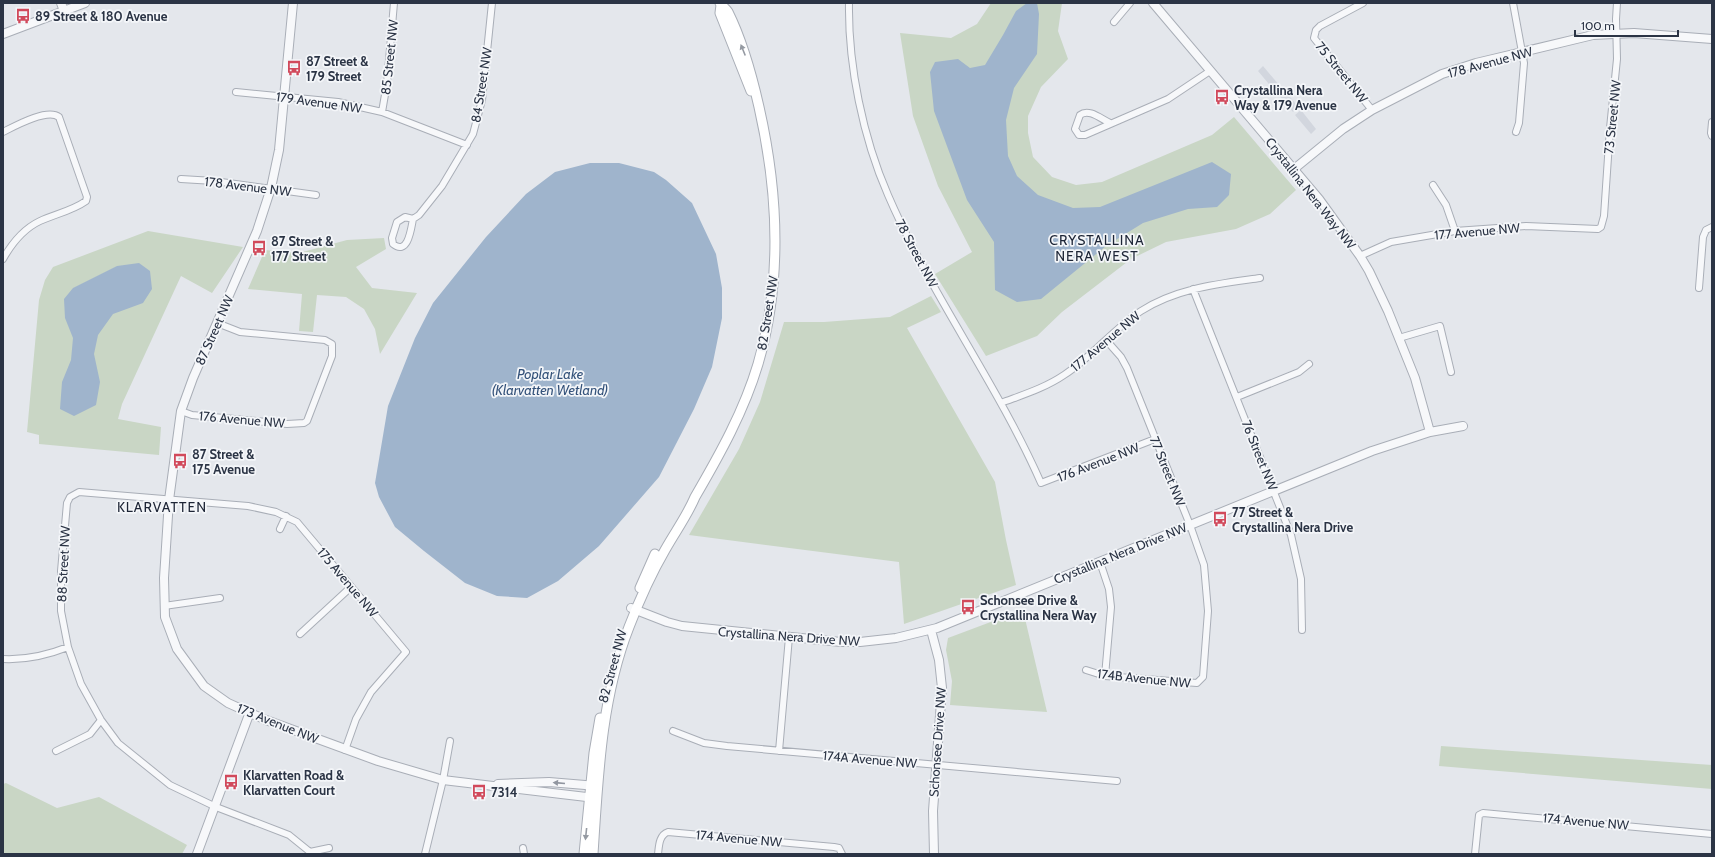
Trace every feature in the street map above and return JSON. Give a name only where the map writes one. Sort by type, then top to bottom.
[{"type":"main road","name":"82 Street NW","points":[[584,854],[611,685],[633,609],[739,415],[758,364],[767,327],[776,230],[772,173],[761,114],[720,13],[720,4]]},
{"type":"main road","name":"82 Street NW","points":[[592,854],[593,798]]},
{"type":"street","points":[[3,34],[62,7],[85,3]]},
{"type":"street","name":"87 Street NW","points":[[164,606],[164,578],[169,500],[181,411],[193,378],[257,231],[271,188],[279,150],[293,3]]},
{"type":"street","name":"85 Street NW","points":[[382,112],[387,83],[394,3]]},
{"type":"street","name":"84 Street NW","points":[[413,219],[405,217],[397,222],[392,238],[393,244],[396,247],[402,247],[406,244],[413,219],[419,215],[442,186],[473,134],[480,110],[492,3]]},
{"type":"street","name":"78 Street NW","points":[[849,3],[851,37],[858,91],[877,168],[887,193],[912,244],[1024,445],[1041,483]]},
{"type":"street","points":[[1114,22],[1130,3]]},
{"type":"street","name":"Crystallina Nera Way NW","points":[[1153,3],[1294,169],[1339,225],[1360,256],[1369,271],[1415,378],[1430,432]]},
{"type":"street","name":"75 Street NW","points":[[1363,3],[1320,26],[1314,34],[1316,43],[1372,110]]},
{"type":"street","points":[[1513,3],[1524,63],[1519,123],[1516,132]]},
{"type":"street","name":"73 Street NW","points":[[1598,229],[1601,227],[1604,216],[1610,128],[1616,73],[1617,3]]},
{"type":"street","name":"178 Avenue NW","points":[[1294,169],[1343,129],[1372,110],[1442,74],[1476,63],[1586,37],[1617,34],[1643,34],[1712,39]]},
{"type":"street","points":[[1110,123],[1086,112],[1080,115],[1075,129],[1077,133],[1081,135],[1110,123],[1168,99],[1210,71]]},
{"type":"street","name":"179 Avenue NW","points":[[236,92],[338,102],[382,112],[467,145]]},
{"type":"street","points":[[3,132],[34,118],[47,114],[56,115],[61,120],[88,196],[86,201],[79,206],[40,221],[26,230],[15,240],[3,259]]},
{"type":"street","points":[[1712,122],[1712,136]]},
{"type":"street","name":"178 Avenue NW","points":[[181,179],[214,181],[316,195]]},
{"type":"street","points":[[1433,185],[1446,205],[1454,231]]},
{"type":"street","name":"177 Avenue NW","points":[[1360,256],[1391,242],[1454,231],[1526,226],[1598,229]]},
{"type":"street","points":[[1699,288],[1703,237],[1709,229]]},
{"type":"street","name":"177 Avenue NW","points":[[1001,403],[1060,378],[1141,311],[1169,297],[1192,289],[1260,278]]},
{"type":"street","name":"76 Street NW","points":[[1192,289],[1292,535],[1302,592],[1302,630]]},
{"type":"street","name":"176 Avenue NW","points":[[181,411],[192,415],[287,424],[304,423],[307,421],[332,356],[332,344],[325,340],[240,332],[217,323]]},
{"type":"street","points":[[1399,338],[1440,326],[1451,372]]},
{"type":"street","name":"77 Street NW","points":[[1106,340],[1121,357],[1127,368],[1190,525],[1204,565],[1208,594],[1208,611],[1204,672],[1200,680]]},
{"type":"street","points":[[1237,397],[1299,372],[1309,364]]},
{"type":"street","name":"Crystallina Nera Drive NW","points":[[633,609],[682,626],[789,637],[860,642],[896,638],[931,630],[1274,490],[1379,449],[1430,432],[1463,426]]},
{"type":"street","name":"176 Avenue NW","points":[[1041,483],[1155,439]]},
{"type":"street","name":"175 Avenue NW","points":[[70,497],[79,492],[248,506],[276,512],[297,522],[406,652],[370,692],[356,719],[345,750]]},
{"type":"street","name":"88 Street NW","points":[[70,497],[67,504],[61,571],[61,611],[68,647],[81,684],[101,720],[118,743],[170,785],[216,807],[289,836],[309,853]]},
{"type":"street","points":[[280,529],[286,516]]},
{"type":"street","points":[[1100,562],[1109,589],[1111,607],[1105,676]]},
{"type":"street","points":[[300,634],[351,587]]},
{"type":"street","points":[[164,606],[220,598]]},
{"type":"street","name":"173 Avenue NW","points":[[164,606],[165,617],[177,649],[204,686],[228,703],[266,720],[345,750],[443,780],[593,798]]},
{"type":"street","name":"Schonsee Drive NW","points":[[931,630],[938,660],[942,688],[933,810],[934,854]]},
{"type":"street","points":[[779,751],[789,637]]},
{"type":"street","points":[[3,659],[15,660],[55,652],[68,647]]},
{"type":"street","name":"174B Avenue NW","points":[[1086,670],[1105,676],[1193,684],[1200,680]]},
{"type":"street","points":[[197,854],[216,807],[250,712]]},
{"type":"street","points":[[56,751],[90,734],[101,720]]},
{"type":"street","name":"174A Avenue NW","points":[[673,731],[704,743],[718,745],[1117,781]]},
{"type":"street","points":[[425,854],[443,780],[450,741]]},
{"type":"street","name":"173 Avenue NW","points":[[478,785],[548,782],[595,786]]},
{"type":"street","name":"174 Avenue NW","points":[[1475,854],[1479,815],[1483,813],[1712,834]]},
{"type":"street","name":"174 Avenue NW","points":[[658,854],[661,838],[664,833],[673,832],[834,847],[840,851]]},
{"type":"street","points":[[309,853],[329,848]]},
{"type":"shaded area","points":[[1263,66],[1279,85],[1274,90],[1258,71]]},
{"type":"shaded area","points":[[1283,88],[1298,107],[1293,112],[1277,93]]},
{"type":"shaded area","points":[[1301,110],[1316,129],[1311,134],[1295,115]]},
{"type":"green space","points":[[991,3],[1062,3],[1058,31],[1068,59],[1041,87],[1028,116],[1028,133],[1033,157],[1052,177],[1076,185],[1102,182],[1212,135],[1234,117],[1296,190],[1270,214],[1236,229],[1166,242],[1131,259],[1062,312],[1037,336],[986,356],[935,274],[972,252],[938,186],[913,116],[900,33],[951,38],[977,24]]},
{"type":"green space","points":[[148,231],[243,247],[212,293],[181,276],[122,404],[118,419],[161,427],[159,455],[39,444],[39,435],[27,432],[39,300],[45,280],[53,267]]},
{"type":"green space","points":[[384,238],[386,249],[356,267],[372,288],[417,293],[380,354],[375,329],[364,309],[346,297],[317,295],[313,332],[299,331],[302,294],[248,289],[265,250],[299,253],[347,240]]},
{"type":"green space","points":[[931,296],[941,312],[907,328],[995,482],[1016,585],[904,624],[899,562],[689,535],[739,449],[760,402],[784,322],[824,322],[890,317]]},
{"type":"green space","points":[[1023,610],[1047,712],[950,705],[952,681],[946,650],[948,638]]},
{"type":"green space","points":[[1441,746],[1712,765],[1712,789],[1439,766]]},
{"type":"green space","points":[[6,783],[57,808],[99,797],[187,845],[182,854],[3,854],[3,784]]},
{"type":"water","points":[[1027,3],[1037,3],[1039,14],[1037,54],[1014,88],[1006,120],[1008,156],[1017,176],[1038,195],[1073,208],[1100,207],[1212,162],[1231,174],[1229,195],[1217,207],[1188,209],[1143,223],[1106,246],[1041,299],[1017,302],[995,290],[994,242],[967,200],[934,111],[930,72],[935,62],[958,59],[970,68],[985,65],[1016,11]]},
{"type":"water","name":"Poplar Lake (Klarvatten Wetland)","points":[[590,163],[619,163],[654,172],[666,180],[692,203],[716,254],[722,288],[722,318],[712,367],[694,409],[659,477],[599,546],[558,581],[527,598],[497,596],[465,583],[395,527],[379,497],[375,483],[388,406],[415,338],[433,303],[486,237],[526,194],[555,172]]},
{"type":"water","points":[[139,263],[150,271],[152,289],[143,303],[113,314],[98,335],[94,354],[100,382],[96,405],[74,416],[60,409],[62,382],[71,360],[73,338],[65,318],[64,299],[73,288],[117,266]]},
{"type":"place","name":"89 Street & 180 Avenue","points":[[23,16]]},
{"type":"place","name":"87 Street & 179 Street","points":[[294,68]]},
{"type":"place","name":"Crystallina Nera Way & 179 Avenue","points":[[1222,97]]},
{"type":"place","name":"87 Street & 177 Street","points":[[259,248]]},
{"type":"place","name":"87 Street & 175 Avenue","points":[[180,461]]},
{"type":"place","name":"77 Street & Crystallina Nera Drive","points":[[1220,519]]},
{"type":"place","name":"Schonsee Drive & Crystallina Nera Way","points":[[968,607]]},
{"type":"place","name":"Klarvatten Road & Klarvatten Court","points":[[231,782]]},
{"type":"place","name":"7314","points":[[479,792]]},
{"type":"district","name":"CRYSTALLINA NERA WEST","points":[[1097,248]]},
{"type":"district","name":"KLARVATTEN","points":[[162,507]]}]
